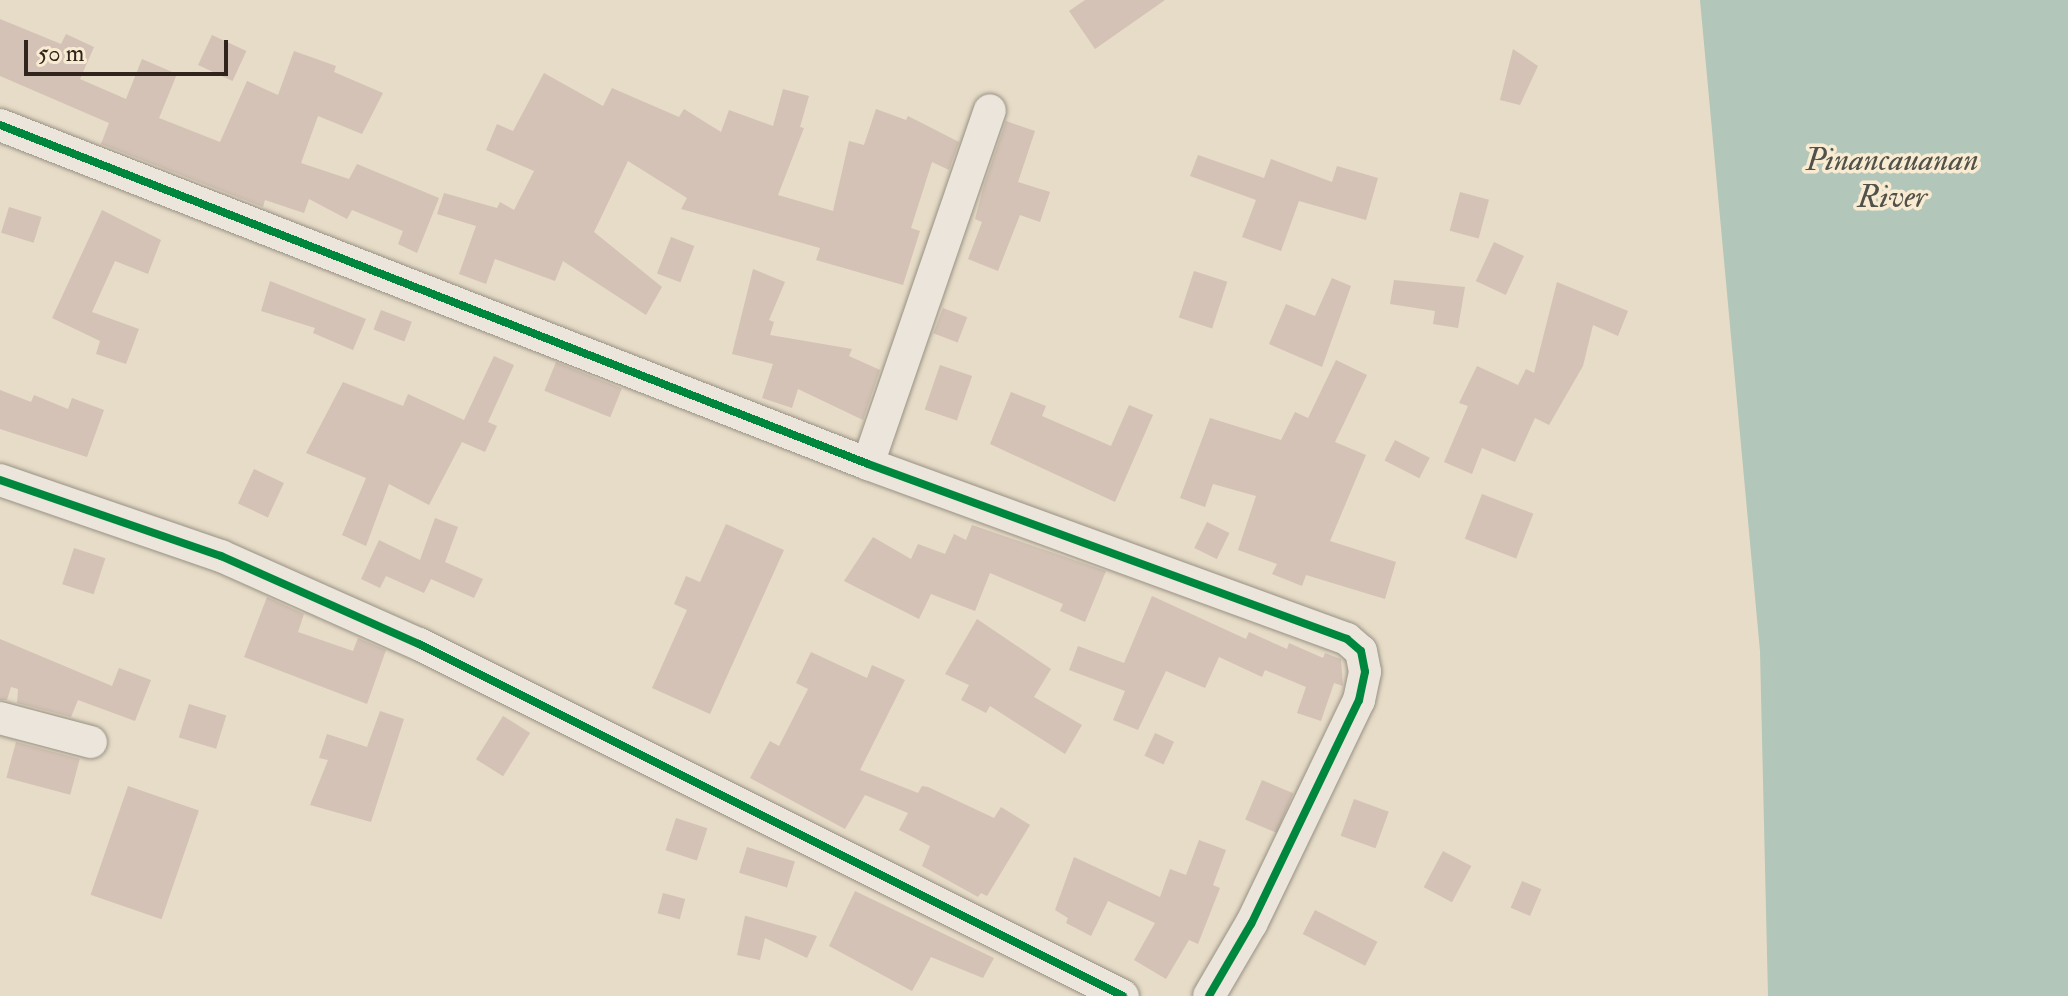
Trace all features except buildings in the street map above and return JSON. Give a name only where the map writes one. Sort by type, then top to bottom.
[{"type":"street","points":[[868,464],[990,110]]},
{"type":"street","points":[[0,125],[868,464],[1347,639],[1361,651],[1365,672],[1359,700],[1251,924],[1209,996]]},
{"type":"street","points":[[0,480],[221,556],[419,644],[1123,996]]},
{"type":"street","points":[[0,718],[91,742]]},
{"type":"water","name":"Pinancauanan River","points":[[1700,0],[2068,0],[2068,996],[1768,996],[1760,651]]},
{"type":"cycle path","points":[[0,125],[868,464],[1347,639],[1361,651],[1365,672],[1359,700],[1251,924],[1209,996]]},
{"type":"cycle path","points":[[0,480],[221,556],[419,644],[1123,996]]}]
